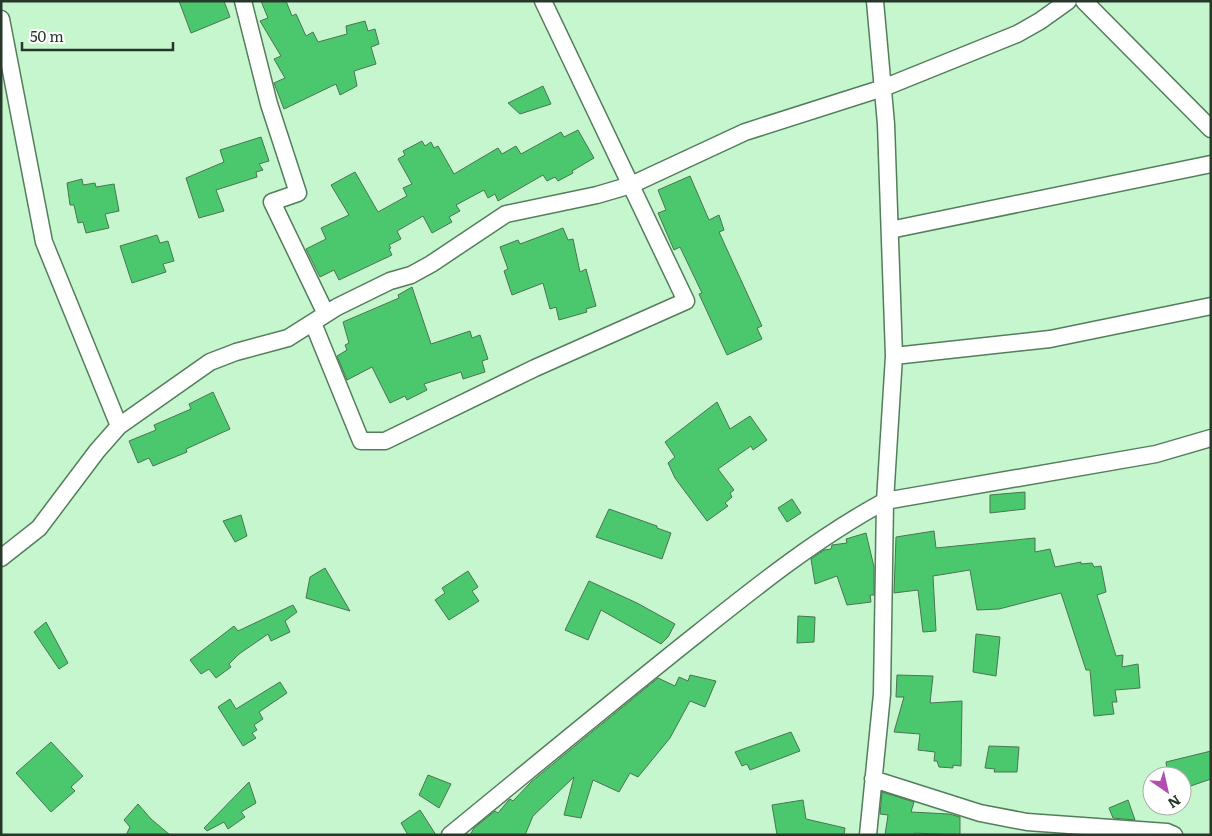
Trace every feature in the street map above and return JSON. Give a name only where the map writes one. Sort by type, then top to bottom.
[{"type":"street","points":[[243,1],[269,104],[298,193],[272,202],[320,318],[361,441],[385,441],[535,368],[686,301],[543,1]]},
{"type":"street","points":[[868,835],[882,694],[885,501],[894,356],[884,88],[875,1]]},
{"type":"street","points":[[1,558],[39,528],[97,451],[119,426],[210,362],[236,352],[288,338],[320,318],[390,281],[411,274],[431,264],[506,214],[597,195],[631,184],[745,132],[884,88],[1017,34],[1040,21],[1068,1]]},
{"type":"street","points":[[1084,1],[1211,129]]},
{"type":"street","points":[[1,19],[44,242],[119,426]]},
{"type":"street","points":[[890,230],[1211,164]]},
{"type":"street","points":[[894,356],[1050,339],[1211,306]]},
{"type":"street","points":[[450,835],[651,670],[787,563],[857,516],[885,501],[1156,454],[1211,438]]},
{"type":"street","points":[[873,779],[980,813],[1027,822],[1166,832],[1174,835]]},
{"type":"building","points":[[179,1],[224,1],[230,17],[191,33]]},
{"type":"building","points":[[261,1],[286,1],[292,16],[296,14],[306,36],[313,32],[318,42],[347,34],[346,26],[365,21],[368,31],[375,29],[379,44],[371,47],[376,64],[354,71],[357,86],[340,95],[336,84],[284,109],[274,83],[285,78],[274,59],[281,56],[260,21],[268,18]]},
{"type":"building","points":[[543,86],[551,104],[520,114],[508,103]]},
{"type":"building","points":[[578,130],[594,158],[572,171],[573,173],[558,181],[555,177],[547,181],[543,175],[498,201],[495,194],[488,198],[484,190],[456,205],[460,211],[449,217],[452,222],[432,233],[423,216],[397,231],[401,239],[389,245],[392,255],[339,280],[334,270],[320,277],[306,249],[326,239],[321,228],[349,215],[331,185],[355,172],[378,212],[407,196],[403,188],[412,184],[398,159],[405,155],[403,151],[422,141],[425,146],[431,142],[434,148],[438,146],[454,174],[498,148],[502,154],[516,146],[521,154],[561,132],[564,137]]},
{"type":"building","points":[[261,137],[269,161],[259,164],[263,170],[256,172],[257,177],[216,190],[224,211],[199,218],[186,178],[224,162],[220,150]]},
{"type":"building","points":[[690,176],[709,220],[719,215],[724,230],[719,232],[762,326],[757,328],[762,339],[727,355],[699,294],[702,293],[680,247],[674,250],[658,213],[666,210],[658,190]]},
{"type":"building","points":[[82,179],[83,185],[95,183],[96,187],[114,184],[119,211],[105,214],[109,228],[86,233],[83,222],[78,223],[74,205],[70,205],[67,183]]},
{"type":"building","points":[[563,228],[568,240],[573,239],[580,272],[586,269],[596,306],[586,309],[587,312],[559,320],[556,307],[550,309],[543,283],[512,295],[504,271],[508,269],[500,247],[518,240],[520,244]]},
{"type":"building","points":[[157,235],[160,243],[168,241],[174,261],[163,264],[166,272],[132,283],[120,246]]},
{"type":"building","points":[[412,287],[431,344],[470,331],[472,338],[480,335],[488,359],[482,361],[485,372],[463,379],[461,372],[424,384],[427,390],[407,400],[405,396],[390,403],[372,367],[347,380],[337,356],[347,350],[345,345],[349,343],[343,322],[399,298],[398,295]]},
{"type":"building","points":[[213,392],[230,429],[186,449],[187,452],[153,466],[149,458],[138,463],[129,441],[156,430],[154,425],[191,409],[189,404]]},
{"type":"building","points":[[717,402],[730,429],[750,416],[767,440],[753,450],[751,446],[718,469],[734,490],[730,493],[732,497],[725,503],[728,506],[707,521],[675,478],[668,463],[675,457],[665,442]]},
{"type":"building","points":[[1025,492],[1025,509],[990,513],[990,495]]},
{"type":"building","points":[[792,499],[801,513],[787,522],[778,508]]},
{"type":"building","points":[[609,509],[671,533],[662,559],[596,537]]},
{"type":"building","points":[[241,515],[247,536],[235,542],[223,521]]},
{"type":"building","points":[[934,531],[936,548],[1035,538],[1035,552],[1050,549],[1055,567],[1081,562],[1081,564],[1092,563],[1094,567],[1101,566],[1106,592],[1097,595],[1116,656],[1123,655],[1122,667],[1138,664],[1140,688],[1115,690],[1117,702],[1112,702],[1114,714],[1094,716],[1090,670],[1086,670],[1061,593],[999,609],[977,610],[970,570],[933,576],[936,631],[923,632],[918,590],[894,593],[896,537]]},
{"type":"building","points":[[866,533],[874,567],[874,595],[870,595],[871,602],[847,605],[837,576],[815,584],[811,559],[824,550],[831,549],[832,545],[847,543],[846,539]]},
{"type":"building","points":[[325,568],[350,611],[306,598],[310,577]]},
{"type":"building","points":[[468,571],[478,587],[472,591],[479,601],[449,620],[435,600],[445,593],[442,588]]},
{"type":"building","points":[[589,581],[637,603],[675,624],[668,637],[661,644],[601,610],[588,640],[565,630]]},
{"type":"building","points":[[293,605],[297,612],[285,621],[290,632],[271,641],[268,634],[239,654],[229,664],[231,667],[216,678],[209,669],[201,674],[190,660],[234,626],[238,631]]},
{"type":"building","points":[[798,616],[815,617],[814,642],[797,643]]},
{"type":"building","points":[[46,622],[68,663],[59,669],[34,632]]},
{"type":"building","points":[[976,634],[1000,637],[996,676],[973,672]]},
{"type":"building","points":[[690,675],[716,681],[705,707],[690,701],[670,738],[638,777],[630,773],[619,792],[593,780],[581,818],[564,815],[574,777],[533,816],[525,835],[470,835],[474,828],[495,811],[498,813],[510,799],[513,801],[531,782],[658,678],[675,686],[679,677],[688,681]]},
{"type":"building","points":[[897,675],[933,676],[930,703],[962,701],[961,766],[953,765],[953,768],[939,767],[937,761],[934,761],[935,752],[918,750],[920,734],[894,732],[904,697],[896,697]]},
{"type":"building","points":[[280,682],[287,693],[259,712],[263,719],[254,725],[257,730],[252,733],[256,738],[243,746],[218,707],[230,699],[236,709]]},
{"type":"building","points":[[791,732],[800,751],[750,770],[747,764],[742,766],[735,752]]},
{"type":"building","points":[[51,742],[83,776],[71,787],[75,791],[51,812],[16,773]]},
{"type":"building","points":[[989,746],[1019,747],[1017,772],[994,772],[995,769],[985,768]]},
{"type":"building","points":[[1211,751],[1211,779],[1192,786],[1192,766],[1167,766],[1166,762]]},
{"type":"building","points":[[428,775],[451,784],[439,808],[419,795]]},
{"type":"building","points":[[249,782],[256,803],[241,812],[245,817],[228,829],[224,822],[207,831],[204,828]]},
{"type":"building","points":[[882,792],[914,802],[911,812],[949,814],[960,817],[960,835],[914,833],[914,835],[885,835],[888,815],[880,814]]},
{"type":"building","points":[[803,800],[806,819],[845,828],[844,835],[777,835],[772,805]]},
{"type":"building","points":[[1128,800],[1135,820],[1113,818],[1109,808]]},
{"type":"building","points":[[138,804],[151,819],[170,835],[126,835],[130,827],[124,820]]},
{"type":"building","points":[[420,810],[436,835],[408,835],[401,823]]}]
